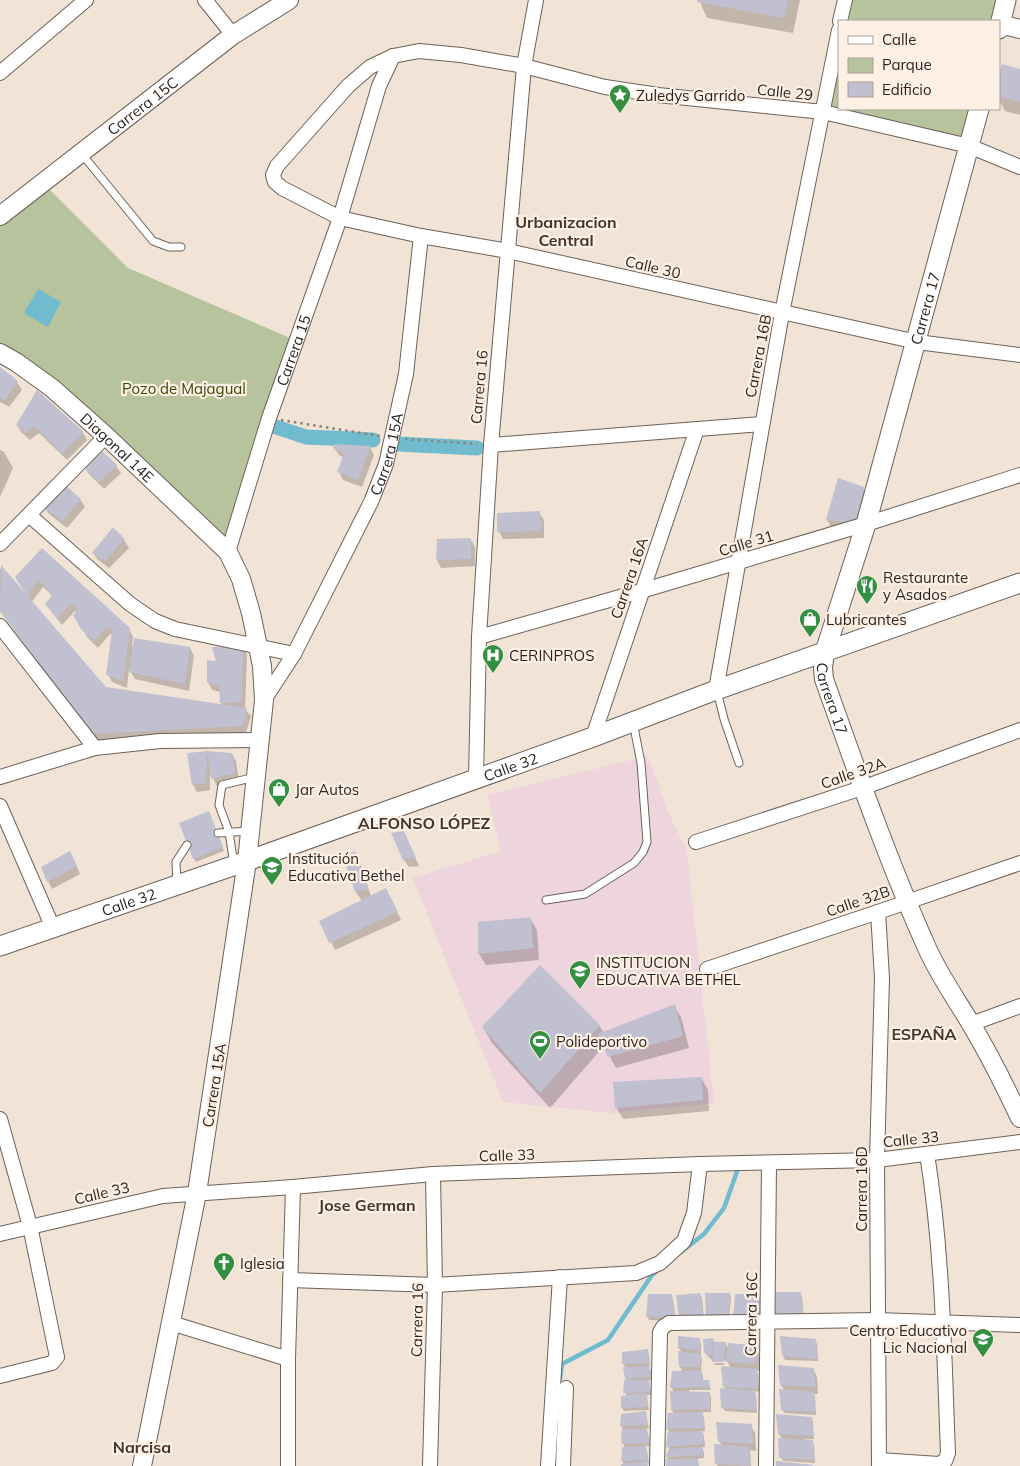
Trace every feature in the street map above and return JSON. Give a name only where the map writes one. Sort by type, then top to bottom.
[{"type":"main road","points":[[1000,23],[1006,0]]},
{"type":"main road","name":"Carrera 17","points":[[825,652],[866,524],[979,110]]},
{"type":"main road","name":"Calle 32","points":[[0,946],[241,863],[592,738],[716,690],[1020,583]]},
{"type":"street","points":[[0,73],[86,0]]},
{"type":"street","points":[[205,0],[233,36]]},
{"type":"street","name":"Carrera 15C","points":[[0,216],[233,36],[289,0]]},
{"type":"street","name":"Carrera 16","points":[[476,779],[479,637],[491,445],[524,66],[536,0]]},
{"type":"street","points":[[840,20],[845,0]]},
{"type":"street","points":[[1000,27],[1020,29]]},
{"type":"street","name":"Carrera 16B","points":[[716,690],[740,562],[782,313],[838,35]]},
{"type":"street","name":"Calle 29","points":[[277,166],[348,86],[370,67],[393,56],[419,51],[461,55],[524,66],[605,86],[658,95],[823,112],[969,146],[1020,167]]},
{"type":"street","name":"Carrera 15","points":[[228,552],[269,418],[340,218],[379,86],[393,56]]},
{"type":"street","name":"Calle 30","points":[[277,166],[273,175],[275,182],[282,188],[340,218],[421,236],[508,251],[917,342],[1020,355]]},
{"type":"street","name":"Carrera 15A","points":[[264,700],[294,654],[371,502],[386,464],[406,374],[421,236]]},
{"type":"street","name":"Diagonal 14E","points":[[0,353],[52,388],[106,436],[228,552]]},
{"type":"street","points":[[491,445],[762,424]]},
{"type":"street","name":"Carrera 16A","points":[[592,738],[697,430]]},
{"type":"street","points":[[0,544],[106,436]]},
{"type":"street","name":"Calle 31","points":[[479,637],[740,562],[1020,475]]},
{"type":"street","points":[[29,515],[130,604],[155,621],[175,629],[294,654]]},
{"type":"street","points":[[228,552],[241,580],[258,646]]},
{"type":"street","points":[[0,626],[94,748]]},
{"type":"street","name":"Carrera 15A","points":[[142,1466],[197,1193],[241,863],[250,831],[264,700],[258,646]]},
{"type":"street","name":"Carrera 17","points":[[825,652],[824,679],[862,788],[928,950],[948,988],[999,1072],[1020,1118]]},
{"type":"street","name":"Calle 32A","points":[[696,842],[862,788],[1020,730]]},
{"type":"street","points":[[0,777],[94,748],[160,741],[259,740]]},
{"type":"street","points":[[0,806],[53,928]]},
{"type":"street","name":"Calle 32B","points":[[707,969],[1020,863]]},
{"type":"street","name":"Carrera 16D","points":[[878,912],[882,978],[877,1160],[879,1463]]},
{"type":"street","points":[[971,1024],[1020,1006]]},
{"type":"street","points":[[0,1119],[30,1226],[57,1357],[52,1363],[0,1376]]},
{"type":"street","name":"Calle 33","points":[[0,1234],[163,1196],[293,1187],[433,1174],[700,1164],[877,1160],[1020,1142]]},
{"type":"street","points":[[879,1463],[939,1464],[945,1461],[948,1453],[943,1322],[934,1196],[927,1154]]},
{"type":"street","name":"Carrera 16C","points":[[766,1466],[770,1163]]},
{"type":"street","points":[[290,1280],[435,1285],[636,1273],[660,1262],[684,1241],[694,1213],[700,1164]]},
{"type":"street","name":"Carrera 16","points":[[430,1466],[435,1285],[433,1174]]},
{"type":"street","points":[[288,1466],[288,1360],[293,1187]]},
{"type":"street","points":[[548,1466],[560,1277]]},
{"type":"street","points":[[657,1466],[660,1332],[669,1323],[877,1320],[1020,1325]]},
{"type":"street","points":[[171,1323],[288,1360]]},
{"type":"street","points":[[562,1466],[566,1388]]},
{"type":"lane","points":[[81,153],[153,241],[168,247],[181,246]]},
{"type":"lane","points":[[716,690],[739,763]]},
{"type":"lane","points":[[546,900],[584,894],[634,863],[643,852],[647,842],[641,763],[633,721]]},
{"type":"lane","points":[[241,863],[218,804],[222,785],[255,777]]},
{"type":"lane","points":[[218,833],[250,831]]},
{"type":"lane","points":[[177,885],[176,862],[187,845]]},
{"type":"shaded area","name":"INSTITUCION EDUCATIVA BETHEL","points":[[648,756],[669,814],[687,851],[714,1103],[610,1113],[503,1102],[413,878],[501,851],[487,795]]},
{"type":"green space","points":[[845,0],[1006,0],[999,20],[841,20]]},
{"type":"green space","points":[[838,35],[838,110],[979,110],[969,146],[823,112]]},
{"type":"green space","name":"Pozo de Majagual","points":[[43,183],[128,268],[297,341],[225,557],[168,494],[0,353],[0,216]]},
{"type":"water","points":[[38,289],[61,302],[48,327],[24,313]]},
{"type":"building","points":[[697,0],[788,0],[784,18],[697,2]]},
{"type":"building","points":[[1002,64],[1020,69],[1020,102],[1000,96],[1000,72]]},
{"type":"building","points":[[0,367],[18,381],[5,400],[0,398]]},
{"type":"building","points":[[37,390],[84,432],[62,454],[34,426],[26,433],[16,425]]},
{"type":"building","points":[[334,444],[370,446],[358,480],[337,472],[344,454],[333,448]]},
{"type":"building","points":[[102,451],[117,465],[99,482],[83,467]]},
{"type":"building","points":[[838,478],[864,487],[855,523],[826,520]]},
{"type":"building","points":[[63,483],[81,499],[62,521],[42,506]]},
{"type":"building","points":[[540,511],[541,531],[497,532],[497,513]]},
{"type":"building","points":[[113,527],[125,539],[105,561],[92,553]]},
{"type":"building","points":[[471,538],[471,559],[436,560],[437,539]]},
{"type":"building","points":[[42,548],[130,628],[123,681],[106,675],[112,630],[106,627],[94,642],[81,629],[73,615],[79,609],[70,604],[57,619],[45,604],[53,594],[38,580],[27,596],[15,577]]},
{"type":"building","points":[[1,565],[106,687],[247,708],[242,726],[92,734],[0,611]]},
{"type":"building","points":[[134,638],[190,647],[185,684],[129,672]]},
{"type":"building","points":[[243,646],[242,702],[220,703],[219,686],[207,682],[207,660],[216,661],[212,647]]},
{"type":"building","points":[[207,751],[232,753],[235,773],[211,779]]},
{"type":"building","points":[[207,751],[206,783],[192,785],[187,753]]},
{"type":"building","points":[[209,811],[223,847],[193,859],[179,823]]},
{"type":"building","points":[[404,831],[416,858],[403,860],[391,833]]},
{"type":"building","points":[[70,851],[77,866],[47,882],[41,867]]},
{"type":"building","points":[[355,851],[368,889],[355,892],[343,856]]},
{"type":"building","points":[[386,888],[398,912],[329,943],[319,921]]},
{"type":"building","points":[[531,917],[533,948],[478,954],[478,922]]},
{"type":"building","name":"Polideportivo","points":[[540,965],[600,1025],[540,1093],[482,1027]]},
{"type":"building","points":[[675,1004],[683,1036],[608,1057],[598,1034]]},
{"type":"building","points":[[702,1077],[703,1100],[615,1108],[613,1082]]},
{"type":"building","points":[[776,1292],[801,1292],[803,1316],[775,1315]]},
{"type":"building","points":[[700,1293],[703,1317],[679,1317],[676,1295]]},
{"type":"building","points":[[705,1293],[730,1293],[728,1315],[706,1317]]},
{"type":"building","points":[[648,1294],[672,1294],[675,1318],[646,1317]]},
{"type":"building","points":[[735,1294],[759,1294],[762,1318],[733,1317]]},
{"type":"building","points":[[678,1336],[700,1338],[700,1351],[678,1348]]},
{"type":"building","points":[[780,1336],[816,1339],[817,1359],[782,1356]]},
{"type":"building","points":[[714,1338],[710,1359],[704,1352],[703,1339]]},
{"type":"building","points":[[714,1342],[726,1342],[723,1362],[712,1362]]},
{"type":"building","points":[[728,1343],[755,1345],[756,1364],[725,1362]]},
{"type":"building","points":[[648,1349],[649,1364],[622,1364],[622,1352]]},
{"type":"building","points":[[678,1351],[701,1354],[700,1367],[679,1367]]},
{"type":"building","points":[[778,1365],[814,1368],[815,1387],[780,1385]]},
{"type":"building","points":[[649,1366],[650,1377],[625,1379],[623,1367]]},
{"type":"building","points":[[721,1366],[757,1369],[757,1389],[723,1387]]},
{"type":"building","points":[[702,1370],[702,1380],[709,1380],[710,1387],[670,1388],[672,1371]]},
{"type":"building","points":[[624,1380],[649,1380],[651,1392],[623,1393]]},
{"type":"building","points":[[720,1388],[755,1391],[756,1410],[721,1408]]},
{"type":"building","points":[[779,1389],[814,1392],[815,1412],[781,1410]]},
{"type":"building","points":[[670,1391],[710,1392],[710,1409],[671,1410]]},
{"type":"building","points":[[647,1393],[648,1407],[621,1408],[621,1396]]},
{"type":"building","points":[[646,1411],[648,1425],[620,1426],[621,1414]]},
{"type":"building","points":[[703,1412],[704,1428],[666,1429],[668,1413]]},
{"type":"building","points":[[776,1414],[812,1417],[813,1436],[778,1434]]},
{"type":"building","points":[[716,1422],[752,1424],[753,1444],[718,1442]]},
{"type":"building","points":[[622,1429],[647,1429],[649,1443],[621,1444]]},
{"type":"building","points":[[703,1431],[704,1444],[666,1447],[668,1432]]},
{"type":"building","points":[[778,1438],[813,1440],[814,1460],[779,1458]]},
{"type":"building","points":[[714,1444],[749,1447],[750,1466],[715,1464]]},
{"type":"building","points":[[646,1446],[648,1460],[621,1461],[622,1447]]},
{"type":"building","points":[[703,1447],[703,1455],[665,1457],[669,1449]]},
{"type":"building","points":[[666,1459],[698,1459],[699,1466],[666,1466]]},
{"type":"building","points":[[647,1461],[647,1466],[621,1466],[621,1464]]},
{"type":"building","points":[[776,1461],[813,1465],[813,1466],[776,1466]]},
{"type":"waterway","points":[[276,427],[306,437],[373,440]]},
{"type":"waterway","points":[[398,444],[477,448]]},
{"type":"waterway","points":[[681,1252],[704,1234],[724,1208],[739,1166]]},
{"type":"waterway","points":[[560,1379],[562,1364],[608,1340],[652,1275],[659,1269]]},
{"type":"place","name":"Zuledys Garrido","points":[[620,114]]},
{"type":"place","name":"Restaurante y Asados","points":[[867,605]]},
{"type":"place","name":"Lubricantes","points":[[810,638]]},
{"type":"place","name":"CERINPROS","points":[[493,674]]},
{"type":"place","name":"Jar Autos","points":[[279,808]]},
{"type":"place","name":"Institución Educativa Bethel","points":[[272,886]]},
{"type":"place","name":"INSTITUCION EDUCATIVA BETHEL","points":[[580,990]]},
{"type":"place","name":"Polideportivo","points":[[540,1060]]},
{"type":"place","name":"Iglesia","points":[[224,1282]]},
{"type":"place","name":"Centro Educativo Lic Nacional","points":[[983,1358]]},
{"type":"district","name":"Urbanizacion Central","points":[[566,231]]},
{"type":"district","name":"ALFONSO LÓPEZ","points":[[424,823]]},
{"type":"district","name":"ESPAÑA","points":[[924,1034]]},
{"type":"district","name":"Jose German","points":[[367,1205]]},
{"type":"district","name":"Narcisa","points":[[142,1447]]}]
